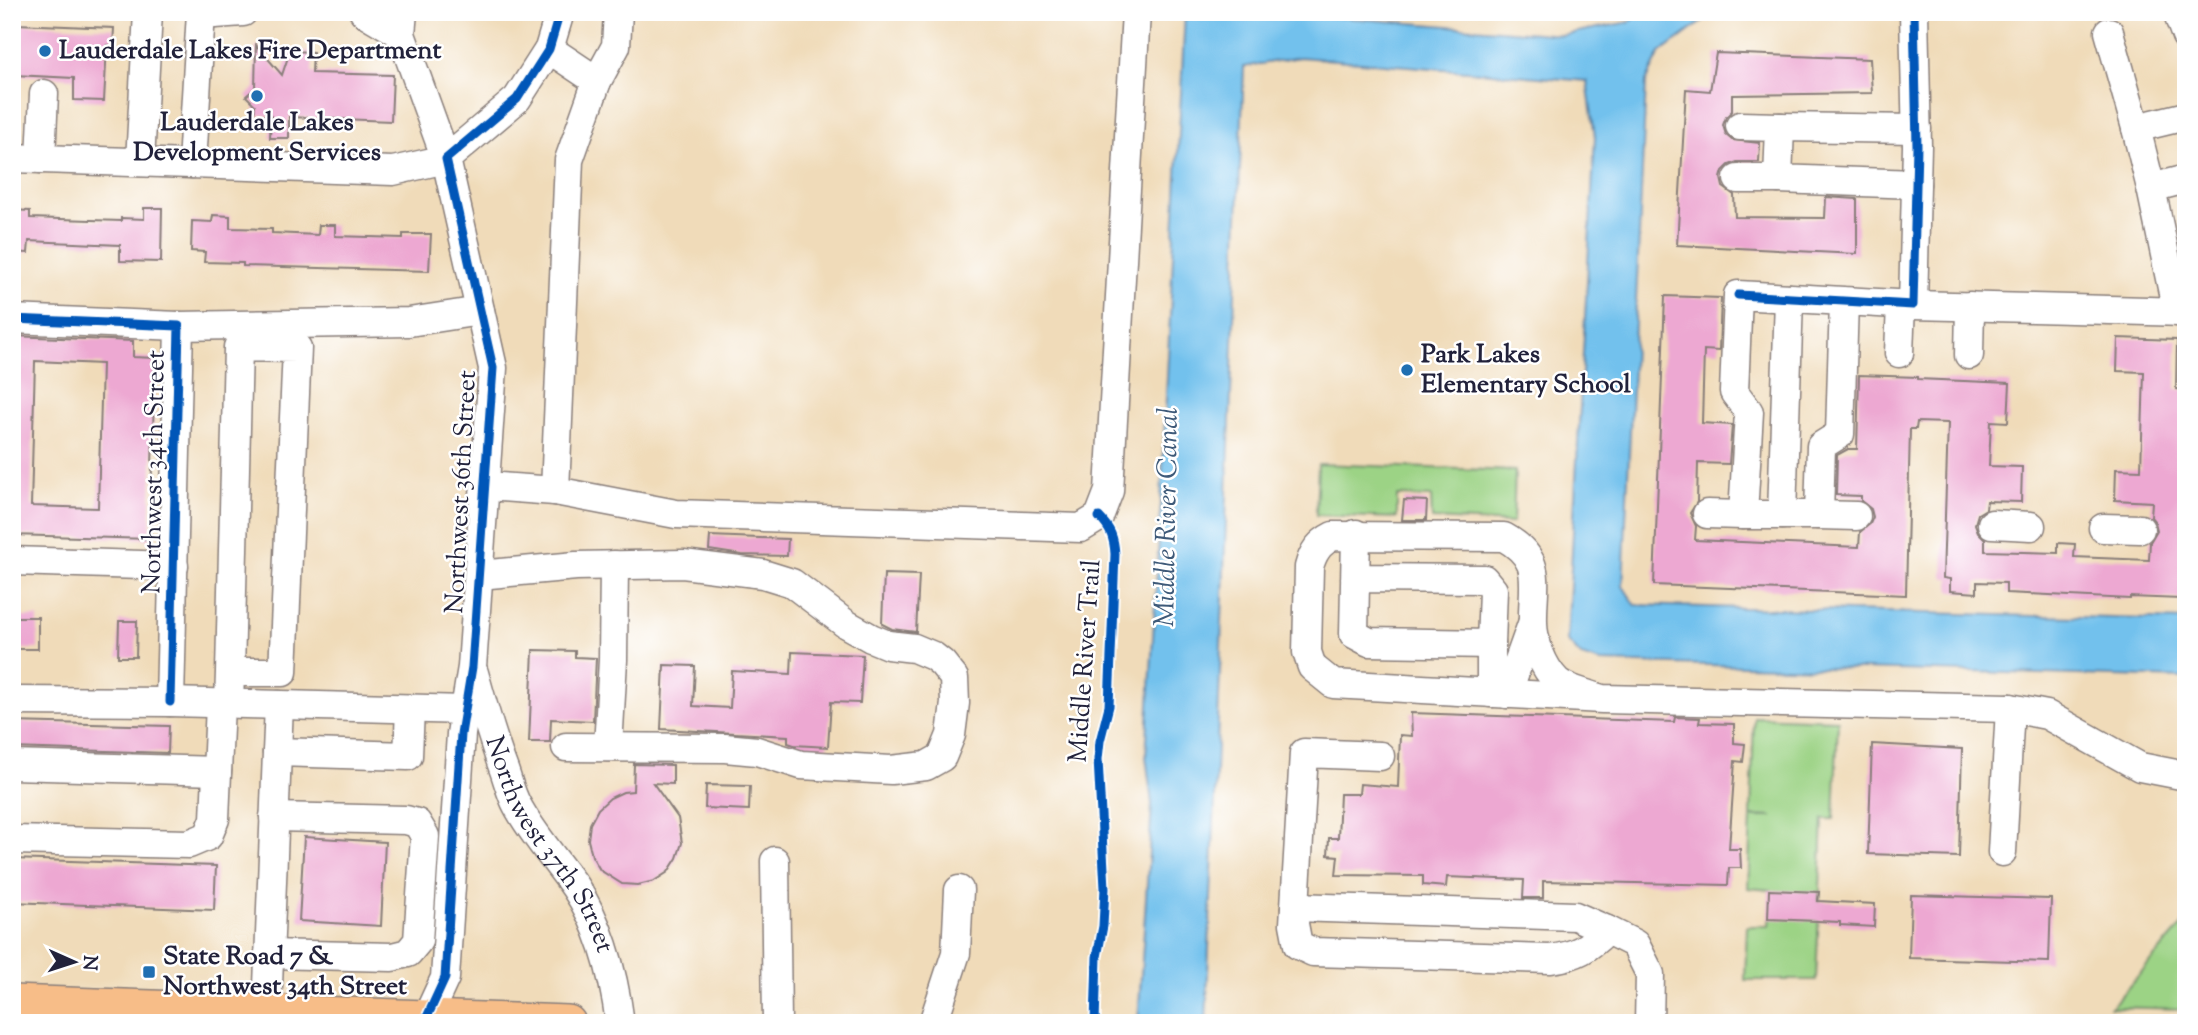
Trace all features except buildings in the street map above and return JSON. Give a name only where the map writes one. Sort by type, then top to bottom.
[{"type":"main road","points":[[12,1003],[568,1023]]},
{"type":"street","points":[[140,162],[148,12]]},
{"type":"street","points":[[192,164],[201,14],[243,12]]},
{"type":"street","points":[[364,12],[402,23]]},
{"type":"street","points":[[12,158],[393,170],[446,159],[517,99],[549,49],[560,12]]},
{"type":"street","points":[[555,491],[569,160],[597,81],[616,46],[618,12]]},
{"type":"street","points":[[486,486],[555,491],[676,514],[1081,528],[1100,517],[1109,491],[1136,12]]},
{"type":"street","points":[[1899,353],[1907,304],[1916,184],[1914,12]]},
{"type":"street","points":[[2177,12],[2186,36]]},
{"type":"street","name":"Northwest 36th Street","points":[[402,23],[446,159],[493,368],[472,667],[461,734],[446,978],[427,1017]]},
{"type":"street","points":[[1743,515],[1749,412],[1734,392],[1738,295],[1907,304],[2181,312],[2136,128],[2109,32]]},
{"type":"street","points":[[549,49],[597,81]]},
{"type":"street","points":[[41,159],[44,94]]},
{"type":"street","points":[[2136,128],[2186,116]]},
{"type":"street","points":[[1740,126],[1917,129]]},
{"type":"street","points":[[1778,179],[1780,127]]},
{"type":"street","points":[[1738,179],[1916,184]]},
{"type":"street","points":[[2151,188],[2186,179]]},
{"type":"street","points":[[1782,515],[1789,298]]},
{"type":"street","points":[[1819,515],[1821,446],[1840,433],[1843,301]]},
{"type":"street","points":[[1969,355],[1970,306]]},
{"type":"street","points":[[179,326],[409,322],[480,311]]},
{"type":"street","name":"Northwest 34th Street","points":[[12,319],[179,326],[170,702]]},
{"type":"street","points":[[12,840],[189,844],[208,836],[215,819],[217,771],[230,671],[238,347],[297,348],[283,672],[230,671]]},
{"type":"street","points":[[1707,514],[1856,516]]},
{"type":"street","points":[[1992,524],[2031,526]]},
{"type":"street","points":[[2103,528],[2140,529]]},
{"type":"street","points":[[1356,534],[1354,634],[1369,642],[1491,644]]},
{"type":"street","points":[[1499,693],[1532,624],[1536,583],[1531,565],[1520,546],[1504,537],[1356,534],[1333,536],[1322,541],[1313,554],[1309,568],[1307,652],[1312,667],[1333,684],[1602,699],[2010,708],[2047,715],[2140,767],[2186,776]]},
{"type":"street","name":"Northwest 34th Street","points":[[12,561],[174,566]]},
{"type":"street","points":[[479,575],[528,569],[683,564],[763,574],[792,583],[846,624],[871,639],[888,645],[914,648],[933,656],[954,678],[955,703],[951,735],[942,757],[926,766],[891,770],[801,765],[757,751],[725,748],[566,747]]},
{"type":"street","points":[[608,747],[613,660],[614,565]]},
{"type":"street","points":[[1355,578],[1484,579],[1493,590],[1491,644],[1499,693]]},
{"type":"street","points":[[1532,624],[1543,661],[1558,682],[1602,699]]},
{"type":"street","name":"Northwest 37th Street","points":[[472,667],[494,742],[516,803],[552,859],[576,889],[596,930],[614,985],[620,1023]]},
{"type":"street","points":[[12,701],[170,702],[465,710]]},
{"type":"street","points":[[267,1012],[279,705]]},
{"type":"street","points":[[2002,852],[2010,708]]},
{"type":"street","points":[[277,752],[408,756],[410,709]]},
{"type":"street","points":[[1380,756],[1304,753],[1294,924],[1298,944],[1313,952],[1550,959],[1569,957],[1588,947],[1607,930]]},
{"type":"street","points":[[12,765],[217,771]]},
{"type":"street","points":[[269,954],[392,957],[408,953],[418,941],[425,836],[417,823],[406,820],[274,817]]},
{"type":"street","points":[[775,861],[778,1023]]},
{"type":"street","points":[[933,1023],[956,953],[959,890]]},
{"type":"street","points":[[1295,907],[1575,916],[1635,944],[1650,974],[1649,1023]]},
{"type":"green space","points":[[1318,464],[1515,471],[1513,523],[1432,519],[1431,497],[1397,496],[1397,518],[1316,515]]},
{"type":"green space","points":[[1754,717],[1838,720],[1834,819],[1823,819],[1816,980],[1745,980],[1747,926],[1769,926],[1771,890],[1748,888],[1751,817],[1773,817],[1751,816]]},
{"type":"green space","points":[[2186,921],[2186,1009],[2111,1007]]},
{"type":"water","name":"Middle River Canal","points":[[1185,12],[1272,12],[1562,35],[1629,22],[1641,12],[1715,12],[1660,53],[1646,82],[1623,586],[1635,605],[2186,620],[2186,678],[1600,662],[1581,656],[1567,641],[1595,137],[1587,81],[1300,57],[1244,67],[1206,1023],[1138,1023],[1152,804],[1146,756]]},
{"type":"cycle path","points":[[427,1017],[445,978],[461,734],[472,667],[493,368],[446,159],[517,99],[549,49],[560,12]]},
{"type":"cycle path","points":[[1738,295],[1913,305],[1917,146],[1914,12]]},
{"type":"cycle path","points":[[12,319],[179,326],[170,702]]},
{"type":"cycle path","name":"Middle River Trail","points":[[1095,1023],[1097,957],[1103,926],[1105,888],[1098,759],[1109,706],[1115,554],[1111,534],[1099,517]]},
{"type":"place","name":"Lauderdale Lakes Fire Department","points":[[45,51]]},
{"type":"place","name":"Lauderdale Lakes Development Services","points":[[257,96]]},
{"type":"place","name":"Park Lakes Elementary School","points":[[1407,370]]},
{"type":"place","name":"State Road 7 & Northwest 34th Street","points":[[149,972]]}]
